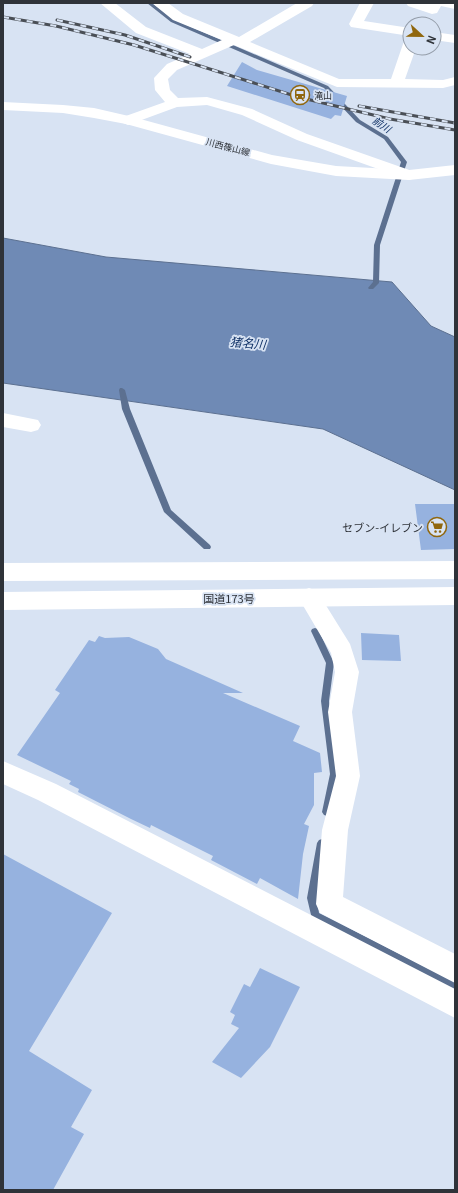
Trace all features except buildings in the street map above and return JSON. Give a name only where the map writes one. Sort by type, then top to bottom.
[{"type":"main road","points":[[106,3],[141,30],[203,54]]},
{"type":"main road","points":[[159,3],[178,16],[337,83],[396,82],[443,84],[455,81]]},
{"type":"main road","points":[[175,103],[162,92],[160,85],[161,78],[172,67],[237,41],[307,3]]},
{"type":"main road","points":[[367,3],[356,24],[402,31]]},
{"type":"main road","points":[[444,3],[455,5]]},
{"type":"main road","points":[[442,37],[455,39]]},
{"type":"main road","points":[[396,82],[406,56]]},
{"type":"main road","points":[[128,120],[175,103],[207,101],[247,112],[302,137],[409,175]]},
{"type":"main road","name":"川西篠山線","points":[[3,106],[63,109],[128,120],[271,159],[304,166],[375,174],[409,175],[455,170]]},
{"type":"main road","points":[[3,420],[31,425]]},
{"type":"main road","points":[[3,572],[455,570]]},
{"type":"main road","name":"国道173号","points":[[3,601],[455,596]]},
{"type":"main road","points":[[309,597],[342,651],[346,672],[340,712],[348,776],[335,830],[329,904],[455,969]]},
{"type":"main road","points":[[3,772],[47,792],[455,1004]]},
{"type":"water","name":"猪名川","points":[[3,238],[106,257],[392,282],[431,326],[455,337],[455,490],[323,429],[3,383]]},
{"type":"waterway","name":"前川","points":[[149,3],[173,21],[326,87],[358,121],[386,138],[404,162],[377,245],[376,283],[371,288]]},
{"type":"waterway","points":[[122,390],[126,409],[168,512],[207,547]]},
{"type":"waterway","points":[[315,631],[330,663],[325,701],[334,774],[327,812]]},
{"type":"waterway","points":[[322,843],[312,898],[315,916],[455,987]]},
{"type":"railway","points":[[3,17],[56,26],[134,45],[298,97],[390,119],[455,130]]},
{"type":"railway","points":[[57,20],[125,35],[190,57]]},
{"type":"railway","points":[[359,106],[455,123]]},
{"type":"place","name":"滝山","points":[[300,95]]},
{"type":"place","name":"セブン-イレブン","points":[[437,527]]}]
